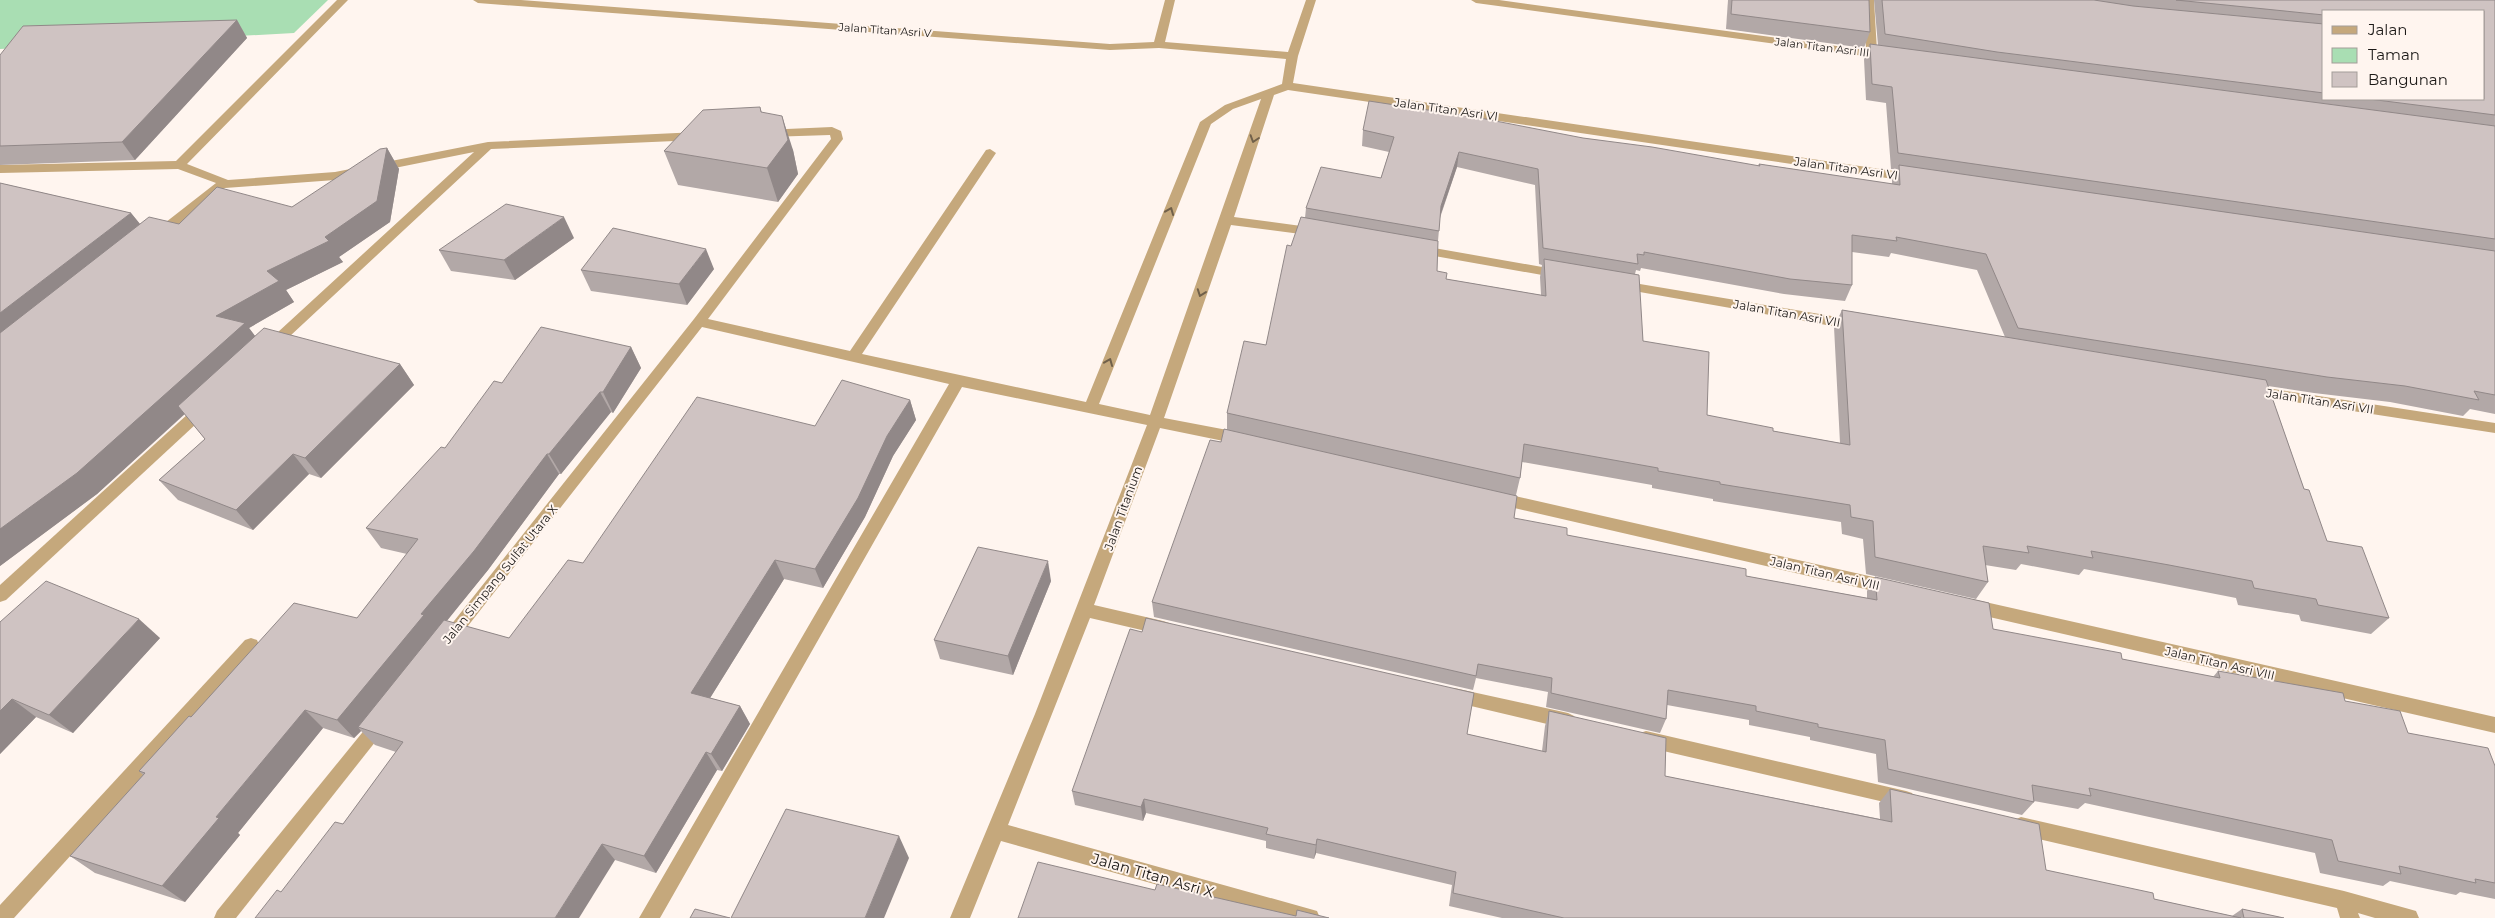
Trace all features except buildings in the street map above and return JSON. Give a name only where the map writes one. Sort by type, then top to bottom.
[{"type":"street","points":[[178,165],[343,0]]},
{"type":"street","name":"Jalan Titan Asri V","points":[[478,0],[1110,47],[1159,45],[1292,56]]},
{"type":"street","points":[[1159,45],[1170,0]]},
{"type":"street","points":[[1091,407],[1206,122],[1229,107],[1287,86],[1292,56],[1311,0]]},
{"type":"street","name":"Jalan Titan Asri III","points":[[1476,0],[1901,58]]},
{"type":"street","points":[[1869,0],[1872,54]]},
{"type":"street","name":"Jalan Titan Asri VI","points":[[1287,86],[1927,180]]},
{"type":"street","name":"Jalan Titanium","points":[[960,918],[1086,610],[1228,220],[1269,93]]},
{"type":"street","name":"Jalan Simpang Sulfat Utara X","points":[[434,655],[699,322],[837,139],[837,134],[832,131],[756,134]]},
{"type":"street","points":[[146,244],[222,184],[335,176],[488,146],[708,136]]},
{"type":"street","points":[[256,360],[488,146]]},
{"type":"street","points":[[853,357],[990,153]]},
{"type":"street","points":[[0,169],[178,165],[223,181],[222,184]]},
{"type":"street","points":[[1228,220],[1330,234]]},
{"type":"street","points":[[1399,246],[1574,276]]},
{"type":"street","name":"Jalan Titan Asri VII","points":[[1604,282],[1867,327]]},
{"type":"street","points":[[699,322],[958,381],[1091,407],[1260,444]]},
{"type":"street","points":[[649,918],[958,381]]},
{"type":"street","name":"Jalan Titan Asri VII","points":[[2239,389],[2495,428]]},
{"type":"street","points":[[0,595],[212,400]]},
{"type":"street","name":"Jalan Titan Asri VIII","points":[[1478,494],[1904,591]]},
{"type":"street","name":"Jalan Titan Asri VIII","points":[[1952,602],[2495,726]]},
{"type":"street","points":[[1086,610],[1183,632]]},
{"type":"street","points":[[1,918],[250,645]]},
{"type":"street","points":[[1434,690],[1589,726]]},
{"type":"street","points":[[224,918],[391,710]]},
{"type":"street","points":[[1628,735],[1918,802]]},
{"type":"street","points":[[2005,822],[2347,909],[2409,918]]},
{"type":"street","name":"Jalan Titan Asri X","points":[[997,831],[1310,918]]},
{"type":"green space","points":[[0,0],[328,0],[294,33],[0,49]]}]
